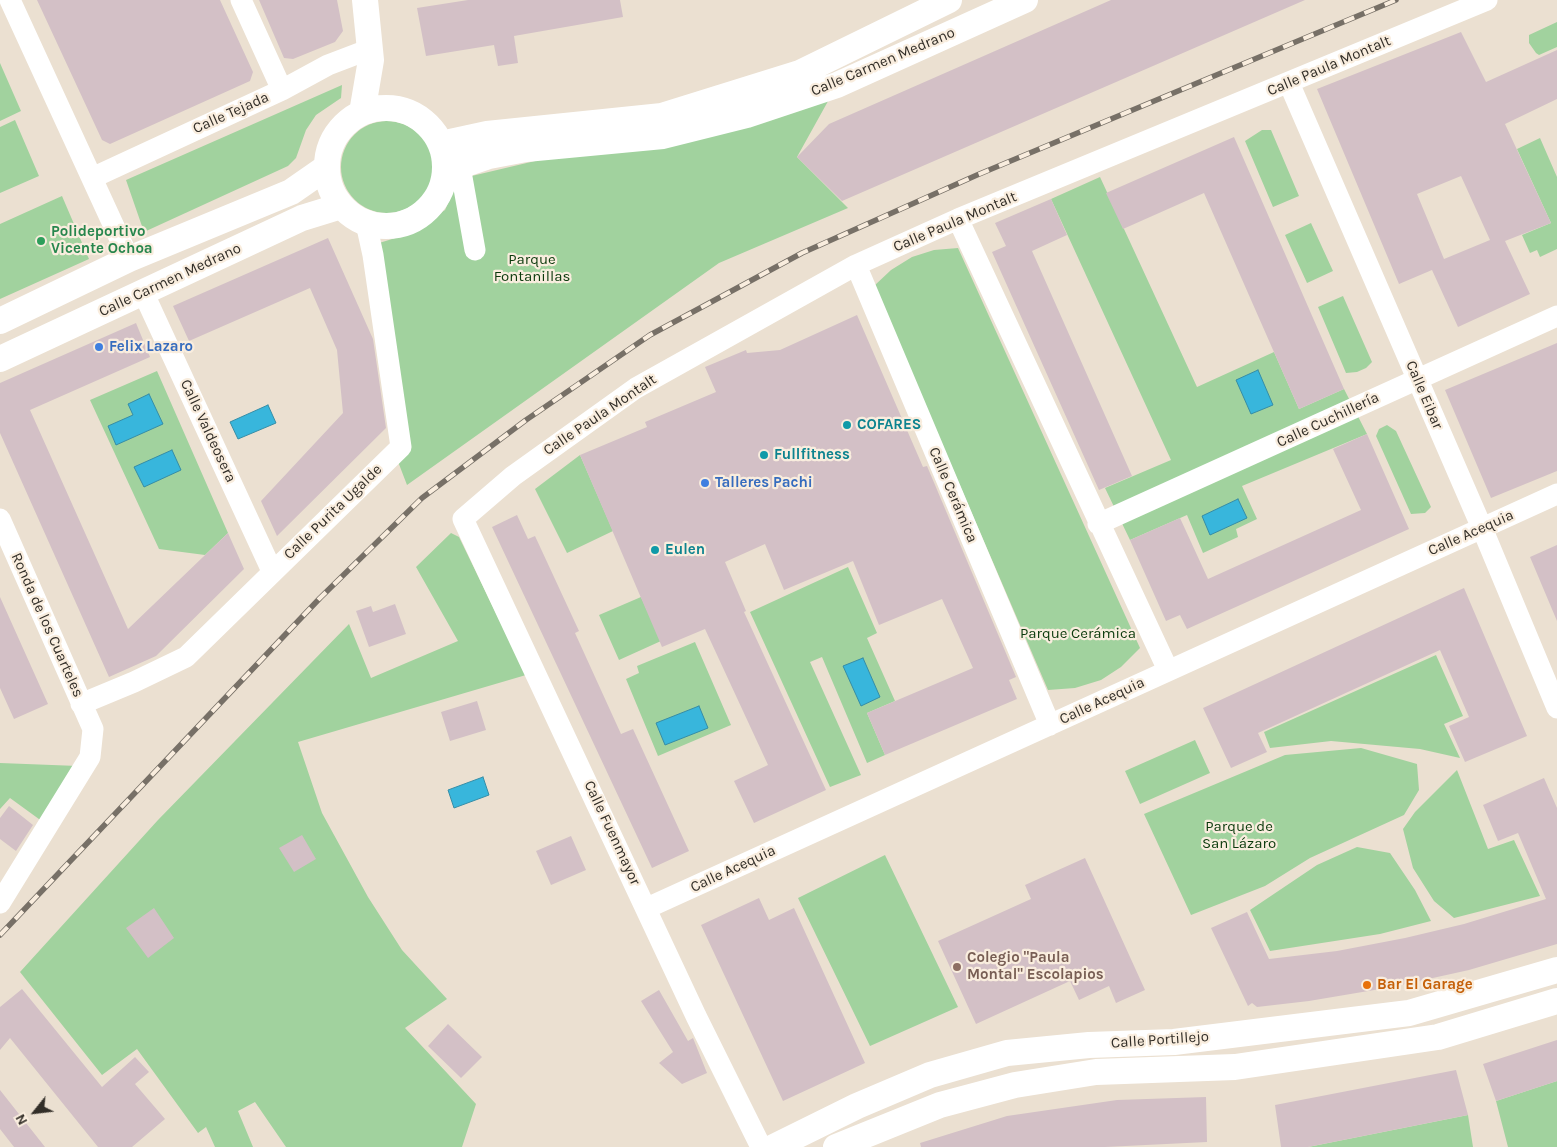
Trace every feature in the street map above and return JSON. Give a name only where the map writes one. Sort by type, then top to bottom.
[{"type":"main road","points":[[365,0],[371,54],[382,84],[404,111]]},
{"type":"main road","name":"Calle Carmen Medrano","points":[[441,144],[487,134],[662,116],[800,73],[949,0]]},
{"type":"main road","name":"Calle Carmen Medrano","points":[[452,168],[489,156],[526,149],[663,136],[748,115],[837,85],[1025,0]]},
{"type":"main road","points":[[362,113],[371,54]]},
{"type":"main road","points":[[379,107],[404,111],[415,115],[430,128],[441,144],[452,168],[432,204],[419,217],[402,224],[384,226],[366,223],[348,213],[341,206],[330,188],[327,167],[329,150],[336,135],[347,122],[362,113],[379,107]]},
{"type":"main road","points":[[0,321],[129,259],[291,192],[327,167]]},
{"type":"main road","name":"Calle Carmen Medrano","points":[[0,359],[302,218],[341,206]]},
{"type":"main road","name":"Calle Portillejo","points":[[774,1147],[857,1106],[930,1075],[1007,1053],[1090,1044],[1174,1042],[1409,1012],[1557,970]]},
{"type":"main road","name":"Calle Portillejo","points":[[836,1147],[940,1105],[1015,1085],[1096,1072],[1235,1067],[1438,1038],[1557,1000]]},
{"type":"street","points":[[10,0],[129,259]]},
{"type":"street","points":[[241,0],[282,90]]},
{"type":"street","name":"Calle Paula Montalt","points":[[463,519],[513,476],[636,388],[856,265],[958,219],[1487,0]]},
{"type":"street","name":"Calle Tejada","points":[[92,178],[282,90],[328,65],[371,54]]},
{"type":"street","name":"Calle Eibar","points":[[1289,83],[1482,528],[1557,708]]},
{"type":"street","points":[[452,168],[475,250]]},
{"type":"street","points":[[958,219],[1098,524],[1168,670]]},
{"type":"street","name":"Calle Purita Ugalde","points":[[81,704],[134,682],[186,657],[401,447],[374,255],[366,223]]},
{"type":"street","name":"Calle Cerámica","points":[[856,265],[1050,725]]},
{"type":"street","name":"Calle Valdeosera","points":[[143,292],[272,571]]},
{"type":"street","name":"Calle Cuchillería","points":[[1098,524],[1557,316]]},
{"type":"street","name":"Calle Acequia","points":[[647,908],[1557,494]]},
{"type":"street","name":"Ronda de los Cuarteles","points":[[0,519],[93,729],[90,757],[0,903]]},
{"type":"street","name":"Calle Fuenmayor","points":[[463,519],[696,1016],[761,1147]]},
{"type":"green space","points":[[1557,22],[1557,47],[1539,55],[1529,43],[1529,35]]},
{"type":"green space","points":[[0,63],[21,111],[0,121]]},
{"type":"green space","points":[[342,85],[341,98],[316,115],[306,130],[296,158],[288,166],[144,232],[126,180]]},
{"type":"green space","name":"Parque Fontanillas","points":[[837,85],[797,157],[848,208],[719,263],[407,485],[397,459],[376,244],[405,235],[445,210],[459,179],[662,131]]},
{"type":"green space","points":[[15,120],[39,176],[0,193],[0,127]]},
{"type":"green space","points":[[387,121],[404,125],[419,135],[429,150],[433,167],[429,184],[419,199],[404,209],[387,213],[370,209],[355,199],[345,184],[341,167],[345,150],[355,135],[370,125]]},
{"type":"green space","points":[[1262,130],[1271,130],[1299,196],[1273,207],[1245,141]]},
{"type":"green space","points":[[1540,138],[1557,177],[1557,249],[1540,257],[1537,250],[1530,253],[1522,235],[1551,223],[1517,149]]},
{"type":"green space","points":[[1100,177],[1197,387],[1274,352],[1299,409],[1344,389],[1367,434],[1242,486],[1257,519],[1236,529],[1238,537],[1203,553],[1187,515],[1130,540],[1105,488],[1171,460],[1051,199]]},
{"type":"green space","name":"Polideportivo Vicente Ochoa","points":[[62,196],[89,259],[0,299],[0,224]]},
{"type":"green space","points":[[1311,223],[1333,271],[1307,283],[1285,235]]},
{"type":"green space","name":"Parque Cerámica","points":[[958,248],[1140,648],[1121,667],[1101,680],[1075,688],[1048,690],[874,286],[891,270],[912,257],[934,250]]},
{"type":"green space","points":[[1343,296],[1372,362],[1366,368],[1357,372],[1346,373],[1318,307]]},
{"type":"green space","points":[[157,371],[228,533],[205,555],[159,549],[90,400]]},
{"type":"green space","points":[[1387,425],[1396,431],[1431,507],[1425,513],[1411,514],[1376,436],[1379,429]]},
{"type":"green space","points":[[580,455],[613,531],[567,553],[535,489]]},
{"type":"green space","points":[[451,533],[459,537],[526,675],[298,742],[322,813],[368,897],[402,950],[447,999],[405,1028],[476,1104],[462,1147],[286,1147],[255,1102],[238,1111],[253,1147],[215,1147],[206,1127],[198,1133],[137,1049],[102,1075],[20,972],[158,820],[349,624],[371,678],[458,641],[416,567]]},
{"type":"green space","points":[[848,567],[877,633],[867,638],[895,701],[867,713],[885,755],[867,763],[822,657],[810,662],[861,775],[830,787],[750,612]]},
{"type":"green space","points":[[641,597],[661,641],[619,660],[599,615]]},
{"type":"green space","points":[[695,642],[731,725],[658,756],[626,679],[639,673],[637,666]]},
{"type":"green space","points":[[1436,655],[1463,716],[1444,724],[1460,758],[1420,749],[1331,741],[1270,748],[1264,732]]},
{"type":"green space","points":[[1195,740],[1210,773],[1140,804],[1125,771]]},
{"type":"green space","name":"Parque de San Lázaro","points":[[1361,748],[1417,764],[1419,790],[1404,815],[1310,858],[1265,886],[1191,915],[1144,814],[1285,755]]},
{"type":"green space","points":[[0,763],[78,766],[43,822],[10,798],[0,809]]},
{"type":"green space","points":[[1457,770],[1488,849],[1514,840],[1540,896],[1454,918],[1434,901],[1413,868],[1403,829],[1415,812]]},
{"type":"green space","name":"Parque de San Lázaro","points":[[1357,847],[1390,853],[1415,890],[1431,921],[1380,934],[1270,951],[1250,910],[1317,865]]},
{"type":"green space","points":[[885,855],[958,1007],[870,1046],[798,898]]},
{"type":"green space","points":[[1557,1081],[1557,1147],[1508,1147],[1496,1101]]},
{"type":"green space","points":[[1468,1115],[1473,1147],[1308,1147]]},
{"type":"water","points":[[1258,370],[1273,405],[1251,414],[1236,380]]},
{"type":"water","points":[[149,394],[163,424],[116,445],[108,426],[133,415],[128,404]]},
{"type":"water","points":[[268,405],[276,423],[238,439],[230,422]]},
{"type":"water","points":[[172,450],[181,470],[144,487],[134,467]]},
{"type":"water","points":[[1238,499],[1247,518],[1210,535],[1202,516]]},
{"type":"water","points":[[863,658],[880,697],[861,706],[843,666]]},
{"type":"water","points":[[699,706],[708,728],[665,745],[656,723]]},
{"type":"water","points":[[483,777],[489,795],[454,808],[448,790]]},
{"type":"building","points":[[37,0],[220,0],[253,72],[250,81],[110,144],[102,140]]},
{"type":"building","points":[[259,0],[337,0],[343,31],[335,42],[293,59],[284,58]]},
{"type":"building","points":[[468,0],[620,0],[623,17],[514,36],[518,63],[498,66],[494,45],[426,56],[417,8]]},
{"type":"building","points":[[1111,0],[1305,0],[842,201],[797,157],[829,124]]},
{"type":"building","points":[[1461,32],[1486,82],[1557,50],[1557,99],[1505,124],[1551,223],[1505,241],[1530,294],[1458,327],[1432,270],[1399,284],[1317,89]],"holes":[[[1461,176],[1490,240],[1444,259],[1417,194]]]},
{"type":"building","points":[[1234,137],[1344,389],[1299,409],[1204,193],[1123,229],[1106,193]]},
{"type":"building","points":[[1051,199],[1067,235],[1032,251],[1132,476],[1099,490],[992,252],[1006,246],[995,223]]},
{"type":"building","points":[[328,238],[373,339],[386,428],[277,536],[261,501],[343,413],[337,350],[310,288],[189,341],[173,306]]},
{"type":"building","points":[[857,315],[923,467],[927,466],[1016,677],[1009,680],[1017,699],[885,755],[867,713],[973,668],[942,599],[879,625],[853,561],[784,590],[765,544],[725,562],[746,611],[744,612],[826,790],[754,823],[734,781],[768,765],[705,629],[662,647],[580,455],[647,427],[645,422],[716,392],[705,367],[746,350],[747,353],[780,350]]},
{"type":"building","points":[[136,323],[150,357],[30,410],[128,629],[228,533],[244,569],[156,656],[109,677],[0,433],[0,383]]},
{"type":"building","points":[[1557,343],[1557,471],[1491,498],[1445,390]]},
{"type":"building","points":[[1367,434],[1409,529],[1187,629],[1180,615],[1166,621],[1130,540],[1180,518],[1208,579],[1361,510],[1333,449]]},
{"type":"building","points":[[517,515],[528,539],[535,536],[579,631],[575,633],[621,734],[633,729],[689,851],[652,868],[492,527]]},
{"type":"building","points":[[1557,545],[1557,621],[1530,557]]},
{"type":"building","points":[[1464,588],[1527,736],[1465,762],[1449,726],[1469,717],[1440,650],[1258,733],[1267,752],[1231,768],[1203,708]]},
{"type":"building","points":[[0,597],[48,704],[14,719],[0,688]]},
{"type":"building","points":[[395,604],[406,634],[369,647],[356,611],[371,606],[373,612]]},
{"type":"building","points":[[477,701],[486,730],[450,741],[441,712]]},
{"type":"building","points":[[1544,778],[1557,808],[1557,944],[1469,970],[1392,987],[1309,1001],[1257,1007],[1252,1003],[1248,1006],[1211,928],[1247,912],[1269,959],[1337,951],[1405,938],[1464,924],[1546,899],[1518,833],[1498,841],[1483,805]]},
{"type":"building","points":[[9,806],[33,825],[16,851],[0,839],[0,818]]},
{"type":"building","points":[[302,835],[316,859],[294,872],[279,848]]},
{"type":"building","points":[[571,836],[586,870],[551,885],[536,851]]},
{"type":"building","points":[[1085,858],[1145,990],[1116,1003],[1109,986],[1079,1000],[1070,981],[976,1024],[938,941],[1031,899],[1025,885]]},
{"type":"building","points":[[759,898],[769,920],[794,908],[865,1063],[783,1101],[701,925]]},
{"type":"building","points":[[154,908],[174,938],[148,958],[126,928]]},
{"type":"building","points":[[22,989],[102,1087],[135,1057],[149,1072],[135,1084],[165,1119],[132,1147],[98,1147],[10,1038],[0,1050],[0,1007]]},
{"type":"building","points":[[659,990],[688,1041],[693,1038],[707,1073],[682,1084],[659,1063],[673,1052],[641,1001]]},
{"type":"building","points":[[448,1024],[482,1057],[461,1078],[428,1046]]},
{"type":"building","points":[[1557,1040],[1557,1081],[1496,1101],[1483,1064]]},
{"type":"building","points":[[1456,1070],[1468,1115],[1308,1147],[1281,1147],[1275,1105]]},
{"type":"building","points":[[0,1090],[45,1147],[14,1147],[0,1129]]},
{"type":"building","points":[[1206,1097],[1207,1142],[1105,1147],[921,1147],[920,1143],[1007,1116],[1117,1100]]},
{"type":"railway","points":[[0,935],[320,598],[422,498],[526,420],[650,335],[802,253],[977,175],[1396,0]]},
{"type":"place","name":"Polideportivo Vicente Ochoa","points":[[41,241]]},
{"type":"place","name":"Felix Lazaro","points":[[99,347]]},
{"type":"place","name":"COFARES","points":[[847,425]]},
{"type":"place","name":"Fullfitness","points":[[764,455]]},
{"type":"place","name":"Talleres Pachi","points":[[705,483]]},
{"type":"place","name":"Eulen","points":[[655,550]]},
{"type":"place","name":"Colegio \"Paula Montal\" Escolapios","points":[[957,967]]},
{"type":"place","name":"Bar El Garage","points":[[1367,985]]}]
